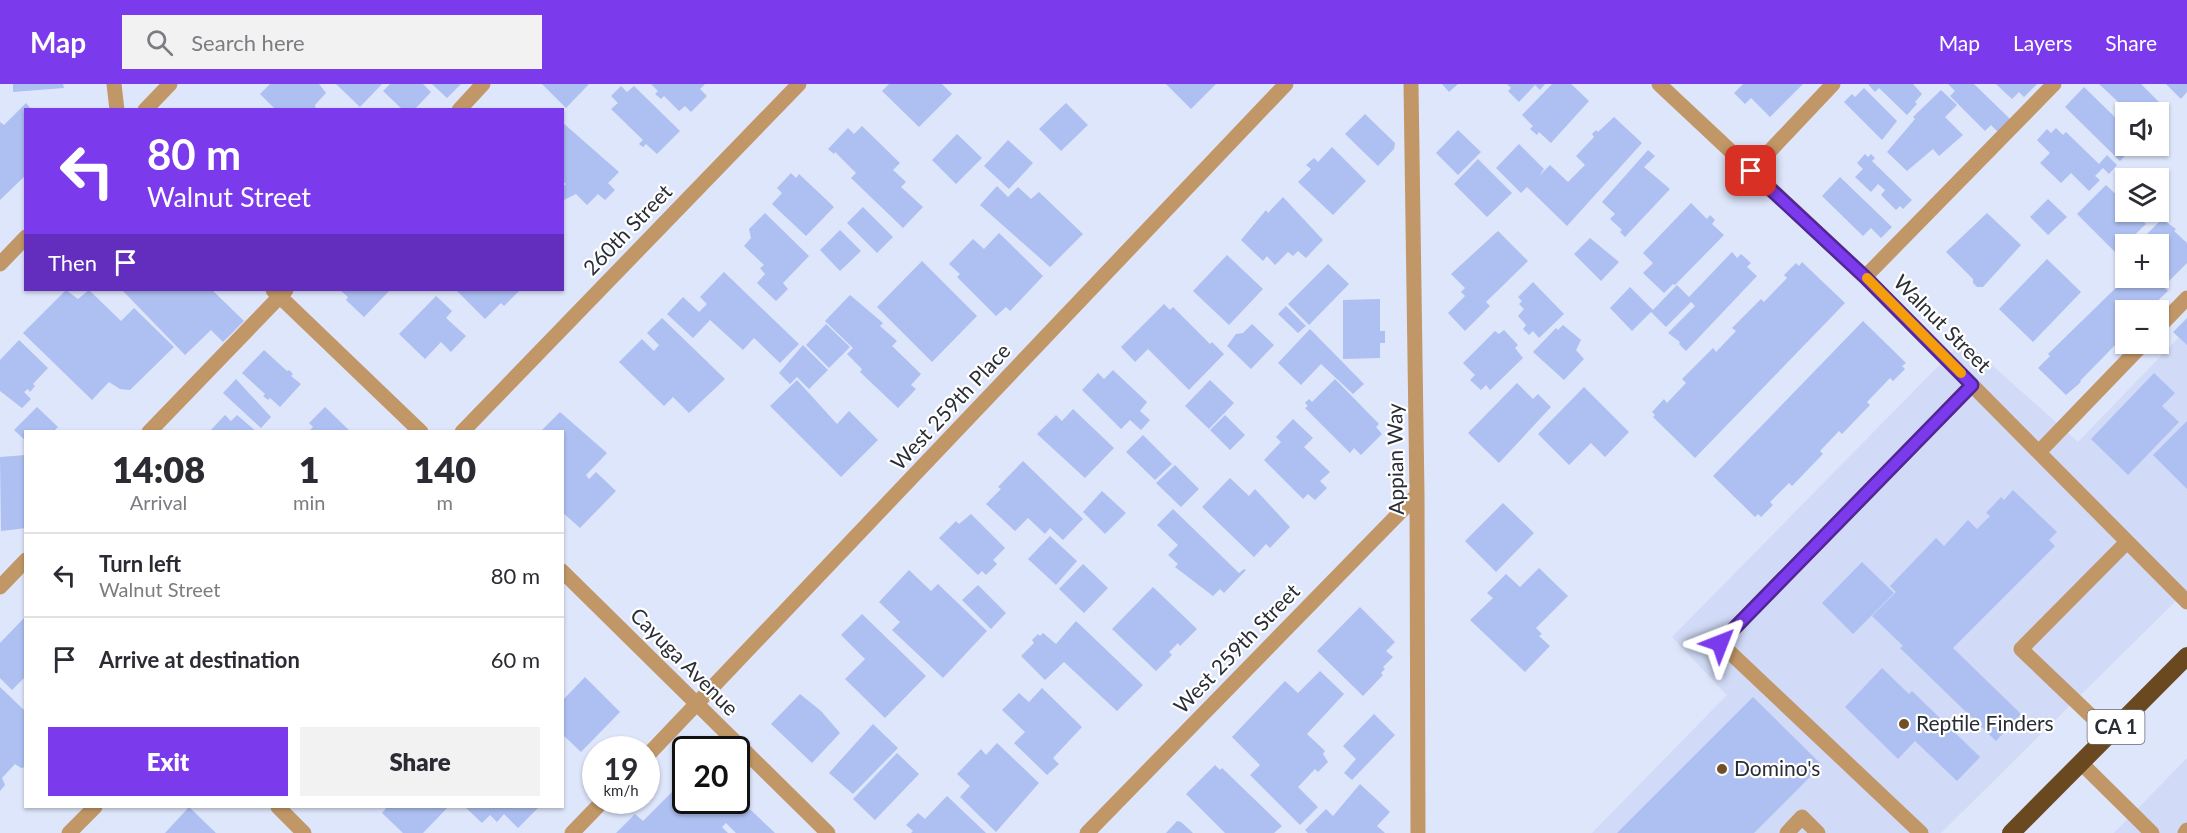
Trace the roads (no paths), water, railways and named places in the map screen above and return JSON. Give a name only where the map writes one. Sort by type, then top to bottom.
[{"type":"highway","name":"CA 1","points":[[2011,833],[2187,656]]},
{"type":"street","points":[[114,84],[117,108]]},
{"type":"street","points":[[147,108],[170,84]]},
{"type":"street","points":[[461,108],[483,84]]},
{"type":"street","name":"260th Street","points":[[464,430],[799,84]]},
{"type":"street","name":"West 259th Place","points":[[660,743],[1286,84]]},
{"type":"street","name":"Appian Way","points":[[1411,84],[1417,495],[1418,833]]},
{"type":"street","name":"Walnut Street","points":[[1659,84],[1865,277],[2187,602]]},
{"type":"street","points":[[1751,171],[1833,84]]},
{"type":"street","points":[[1865,277],[2054,84]]},
{"type":"street","points":[[0,264],[24,239]]},
{"type":"street","points":[[151,430],[280,292],[419,430]]},
{"type":"street","points":[[2169,317],[2187,298]]},
{"type":"street","points":[[2039,452],[2133,354]]},
{"type":"street","points":[[1921,833],[1720,643],[1972,385]]},
{"type":"street","name":"West 259th Street","points":[[1087,833],[1417,495]]},
{"type":"street","points":[[2110,734],[2021,649],[2127,542]]},
{"type":"street","points":[[0,586],[24,562]]},
{"type":"street","name":"Cayuga Avenue","points":[[564,573],[828,833]]},
{"type":"street","points":[[2080,762],[2152,833]]},
{"type":"street","points":[[69,833],[94,808]]},
{"type":"street","points":[[279,808],[304,833]]},
{"type":"street","points":[[572,833],[590,814]]},
{"type":"street","points":[[1787,833],[1802,817],[1818,833]]},
{"type":"place","name":"Reptile Finders","points":[[1904,724]]},
{"type":"place","name":"Domino's","points":[[1722,769]]}]
